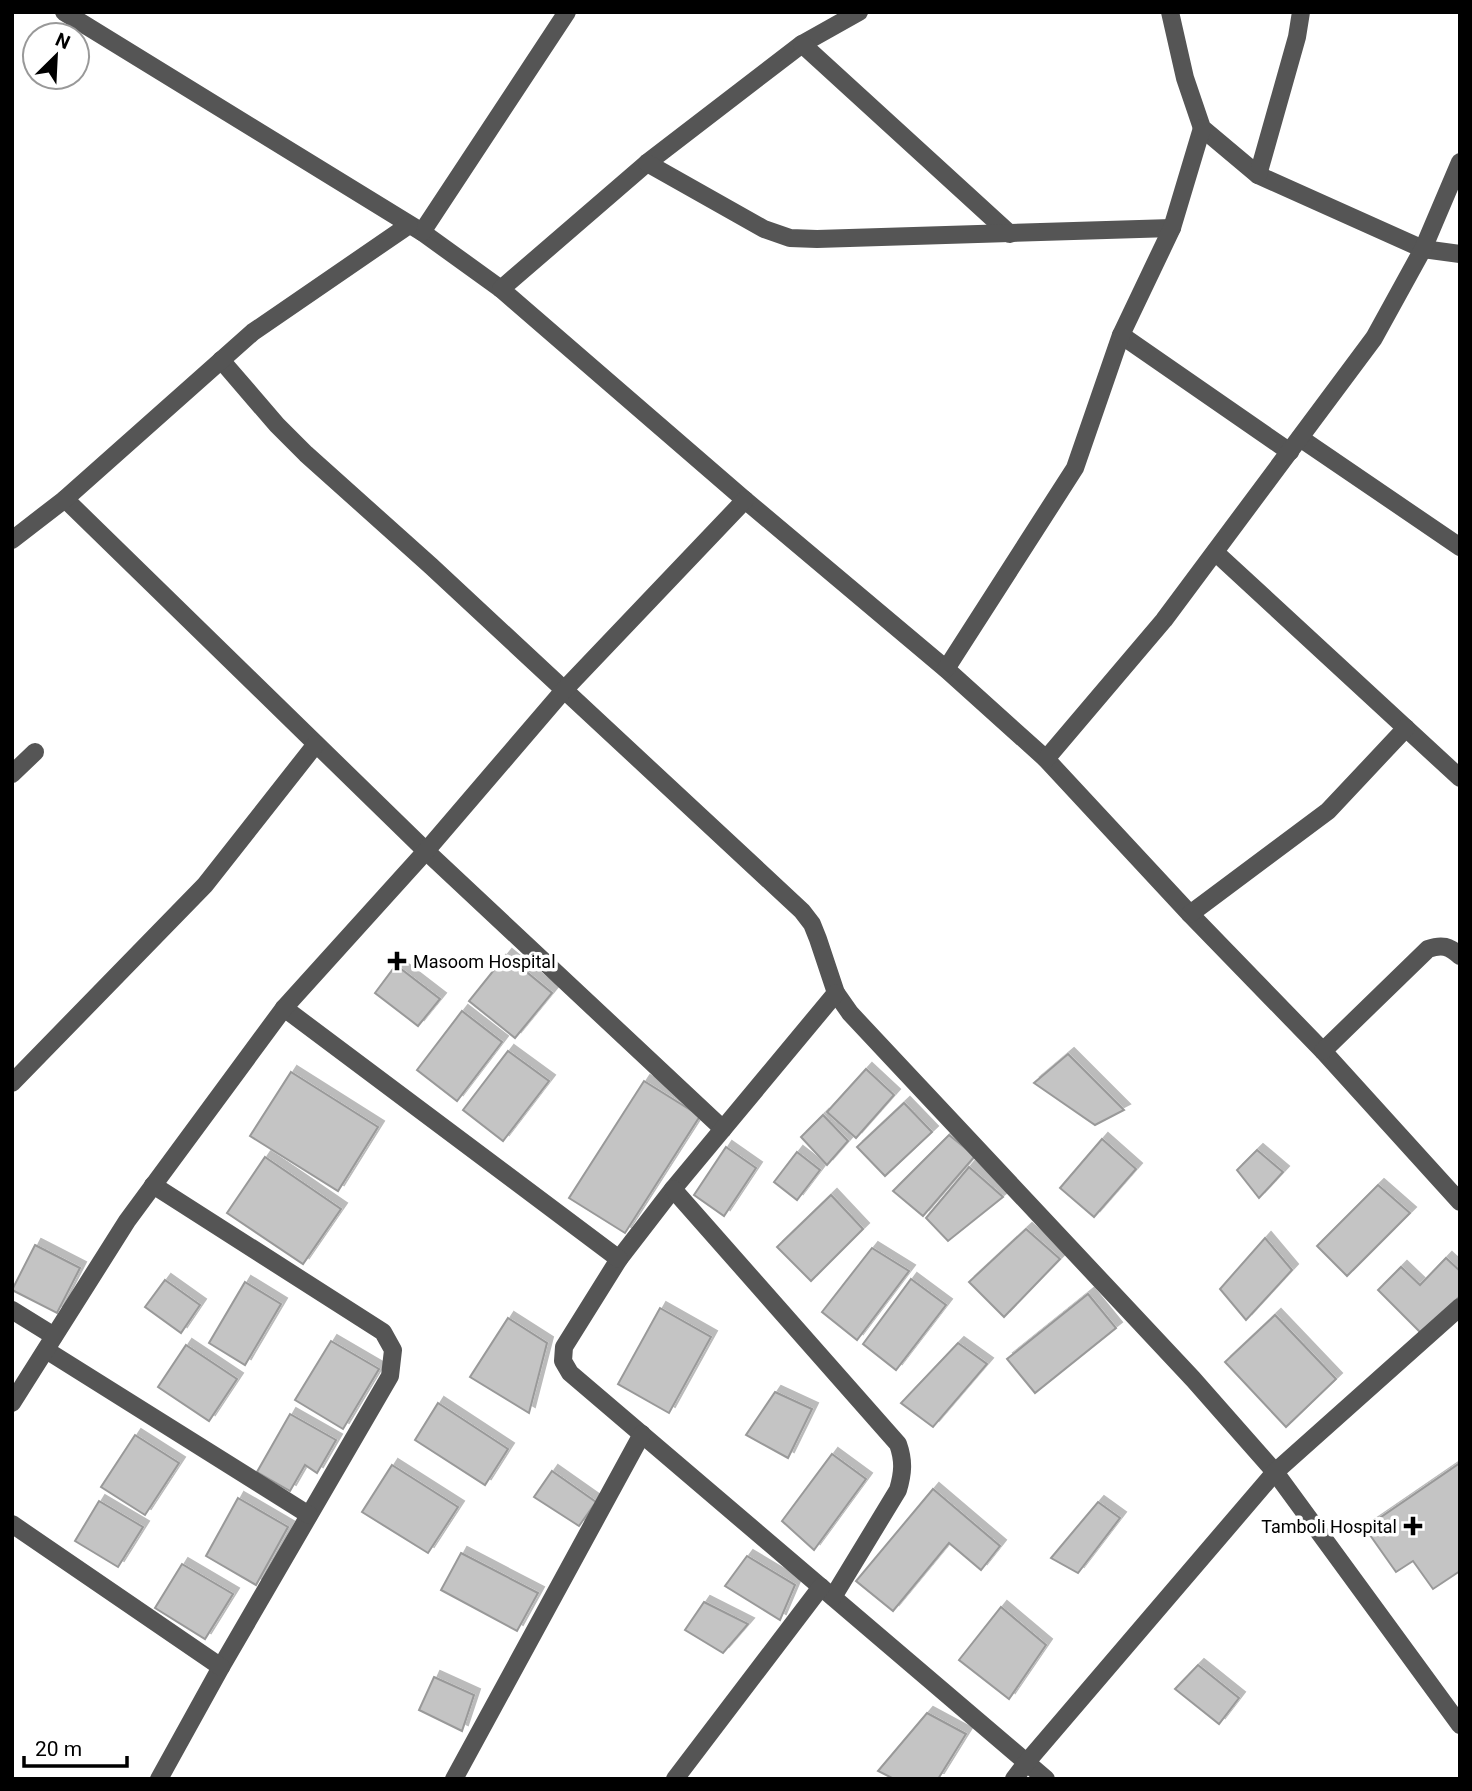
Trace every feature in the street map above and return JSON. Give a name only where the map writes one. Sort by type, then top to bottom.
[{"type":"street","points":[[64,12],[415,228],[500,289],[946,668],[1046,760],[1323,1051],[1460,1202]]},
{"type":"street","points":[[12,540],[65,499],[253,332],[415,228],[566,12]]},
{"type":"street","points":[[500,289],[647,163],[802,44],[859,12]]},
{"type":"street","points":[[1170,12],[1185,78],[1202,128],[1258,175],[1423,249],[1460,254]]},
{"type":"street","points":[[1258,175],[1297,37],[1301,12]]},
{"type":"street","points":[[802,44],[1010,234]]},
{"type":"street","points":[[946,668],[1075,468],[1121,335],[1172,228],[1202,128]]},
{"type":"street","points":[[1046,760],[1164,620],[1374,338],[1423,249],[1460,162]]},
{"type":"street","points":[[647,163],[764,229],[790,238],[1172,228]]},
{"type":"street","points":[[1121,335],[1460,547]]},
{"type":"street","points":[[221,360],[306,454],[431,566],[802,911],[812,924],[836,993],[850,1013],[1193,1379],[1275,1472],[1460,1725]]},
{"type":"street","points":[[65,499],[426,851],[723,1129]]},
{"type":"street","points":[[12,1403],[127,1221],[284,1007],[426,851],[564,690],[746,500]]},
{"type":"street","points":[[1215,552],[1460,778]]},
{"type":"street","points":[[1190,914],[1328,811],[1406,728]]},
{"type":"street","points":[[12,1083],[205,885],[316,744]]},
{"type":"street","points":[[12,774],[36,752]]},
{"type":"street","points":[[1323,1051],[1427,949],[1438,945],[1452,949],[1460,956]]},
{"type":"street","points":[[836,993],[673,1189],[619,1259],[564,1347],[563,1360],[570,1373],[1046,1779]]},
{"type":"street","points":[[284,1007],[619,1259]]},
{"type":"street","points":[[153,1185],[383,1332],[393,1350],[390,1376],[159,1779]]},
{"type":"street","points":[[673,1189],[898,1444],[903,1459],[903,1474],[898,1490],[827,1592],[675,1779]]},
{"type":"street","points":[[1014,1779],[1275,1472],[1460,1307]]},
{"type":"street","points":[[12,1310],[50,1343],[309,1515]]},
{"type":"street","points":[[454,1779],[642,1434]]},
{"type":"street","points":[[12,1524],[221,1667]]},
{"type":"building","points":[[506,955],[552,993],[515,1038],[469,1001]]},
{"type":"building","points":[[396,965],[440,999],[418,1026],[375,993]]},
{"type":"building","points":[[462,1011],[502,1042],[457,1101],[417,1070]]},
{"type":"building","points":[[508,1051],[549,1081],[503,1141],[463,1110]]},
{"type":"building","points":[[1068,1054],[1124,1110],[1095,1125],[1034,1083]]},
{"type":"building","points":[[866,1069],[894,1095],[856,1138],[827,1112]]},
{"type":"building","points":[[291,1072],[378,1127],[338,1191],[250,1136]]},
{"type":"building","points":[[644,1081],[700,1116],[625,1233],[569,1198]]},
{"type":"building","points":[[904,1103],[932,1132],[885,1176],[857,1147]]},
{"type":"building","points":[[823,1115],[848,1141],[827,1165],[801,1137]]},
{"type":"building","points":[[949,1135],[975,1156],[923,1216],[893,1191]]},
{"type":"building","points":[[1102,1139],[1136,1169],[1094,1217],[1060,1188]]},
{"type":"building","points":[[726,1147],[756,1168],[724,1216],[694,1195]]},
{"type":"building","points":[[1257,1150],[1283,1172],[1259,1198],[1237,1170]]},
{"type":"building","points":[[797,1152],[820,1170],[797,1200],[774,1182]]},
{"type":"building","points":[[265,1157],[341,1209],[303,1264],[227,1213]]},
{"type":"building","points":[[969,1167],[1003,1197],[948,1241],[926,1218]]},
{"type":"building","points":[[1378,1185],[1410,1213],[1347,1276],[1317,1246]]},
{"type":"building","points":[[831,1195],[863,1229],[811,1281],[777,1247]]},
{"type":"building","points":[[1026,1229],[1060,1259],[1004,1317],[969,1282]]},
{"type":"building","points":[[1265,1238],[1292,1270],[1246,1320],[1220,1289]]},
{"type":"building","points":[[35,1245],[80,1268],[57,1313],[12,1290]]},
{"type":"building","points":[[872,1248],[909,1271],[857,1340],[822,1312]]},
{"type":"building","points":[[1446,1258],[1460,1271],[1460,1296],[1422,1334],[1378,1290],[1401,1267],[1420,1285]]},
{"type":"building","points":[[911,1279],[946,1305],[896,1370],[863,1344]]},
{"type":"building","points":[[165,1280],[200,1305],[181,1333],[145,1307]]},
{"type":"building","points":[[245,1282],[281,1304],[245,1365],[209,1343]]},
{"type":"building","points":[[1088,1294],[1116,1328],[1035,1393],[1007,1359]]},
{"type":"building","points":[[660,1308],[711,1337],[669,1413],[618,1384]]},
{"type":"building","points":[[1275,1315],[1336,1379],[1286,1427],[1225,1362]]},
{"type":"building","points":[[508,1318],[547,1343],[529,1413],[470,1377]]},
{"type":"building","points":[[331,1341],[379,1369],[343,1429],[295,1400]]},
{"type":"building","points":[[958,1343],[987,1364],[933,1427],[901,1403]]},
{"type":"building","points":[[186,1345],[237,1379],[209,1421],[158,1387]]},
{"type":"building","points":[[775,1392],[812,1409],[788,1458],[746,1435]]},
{"type":"building","points":[[438,1403],[508,1449],[485,1485],[415,1440]]},
{"type":"building","points":[[290,1414],[336,1440],[317,1473],[305,1465],[290,1491],[257,1472]]},
{"type":"building","points":[[135,1435],[179,1463],[145,1515],[101,1487]]},
{"type":"building","points":[[832,1454],[866,1479],[814,1550],[782,1521]]},
{"type":"building","points":[[1460,1463],[1460,1571],[1433,1589],[1413,1561],[1396,1572],[1365,1528]]},
{"type":"building","points":[[392,1465],[458,1507],[428,1553],[362,1512]]},
{"type":"building","points":[[552,1471],[596,1502],[579,1526],[534,1497]]},
{"type":"building","points":[[933,1489],[1000,1546],[981,1570],[949,1543],[893,1611],[856,1581]]},
{"type":"building","points":[[238,1498],[288,1527],[256,1585],[206,1556]]},
{"type":"building","points":[[99,1501],[143,1527],[118,1567],[75,1541]]},
{"type":"building","points":[[1098,1502],[1120,1518],[1078,1573],[1051,1558]]},
{"type":"building","points":[[461,1553],[538,1593],[517,1631],[441,1590]]},
{"type":"building","points":[[747,1556],[795,1585],[780,1620],[725,1586]]},
{"type":"building","points":[[182,1564],[233,1594],[205,1639],[155,1608]]},
{"type":"building","points":[[704,1602],[748,1624],[723,1653],[685,1630]]},
{"type":"building","points":[[1001,1607],[1046,1645],[1009,1699],[959,1660]]},
{"type":"building","points":[[1198,1665],[1239,1698],[1219,1724],[1175,1689]]},
{"type":"building","points":[[434,1677],[474,1695],[462,1731],[419,1710]]},
{"type":"building","points":[[927,1713],[966,1734],[938,1779],[894,1779],[878,1771]]},
{"type":"place","name":"Masoom Hospital","points":[[397,961]]},
{"type":"place","name":"Tamboli Hospital","points":[[1413,1526]]}]
